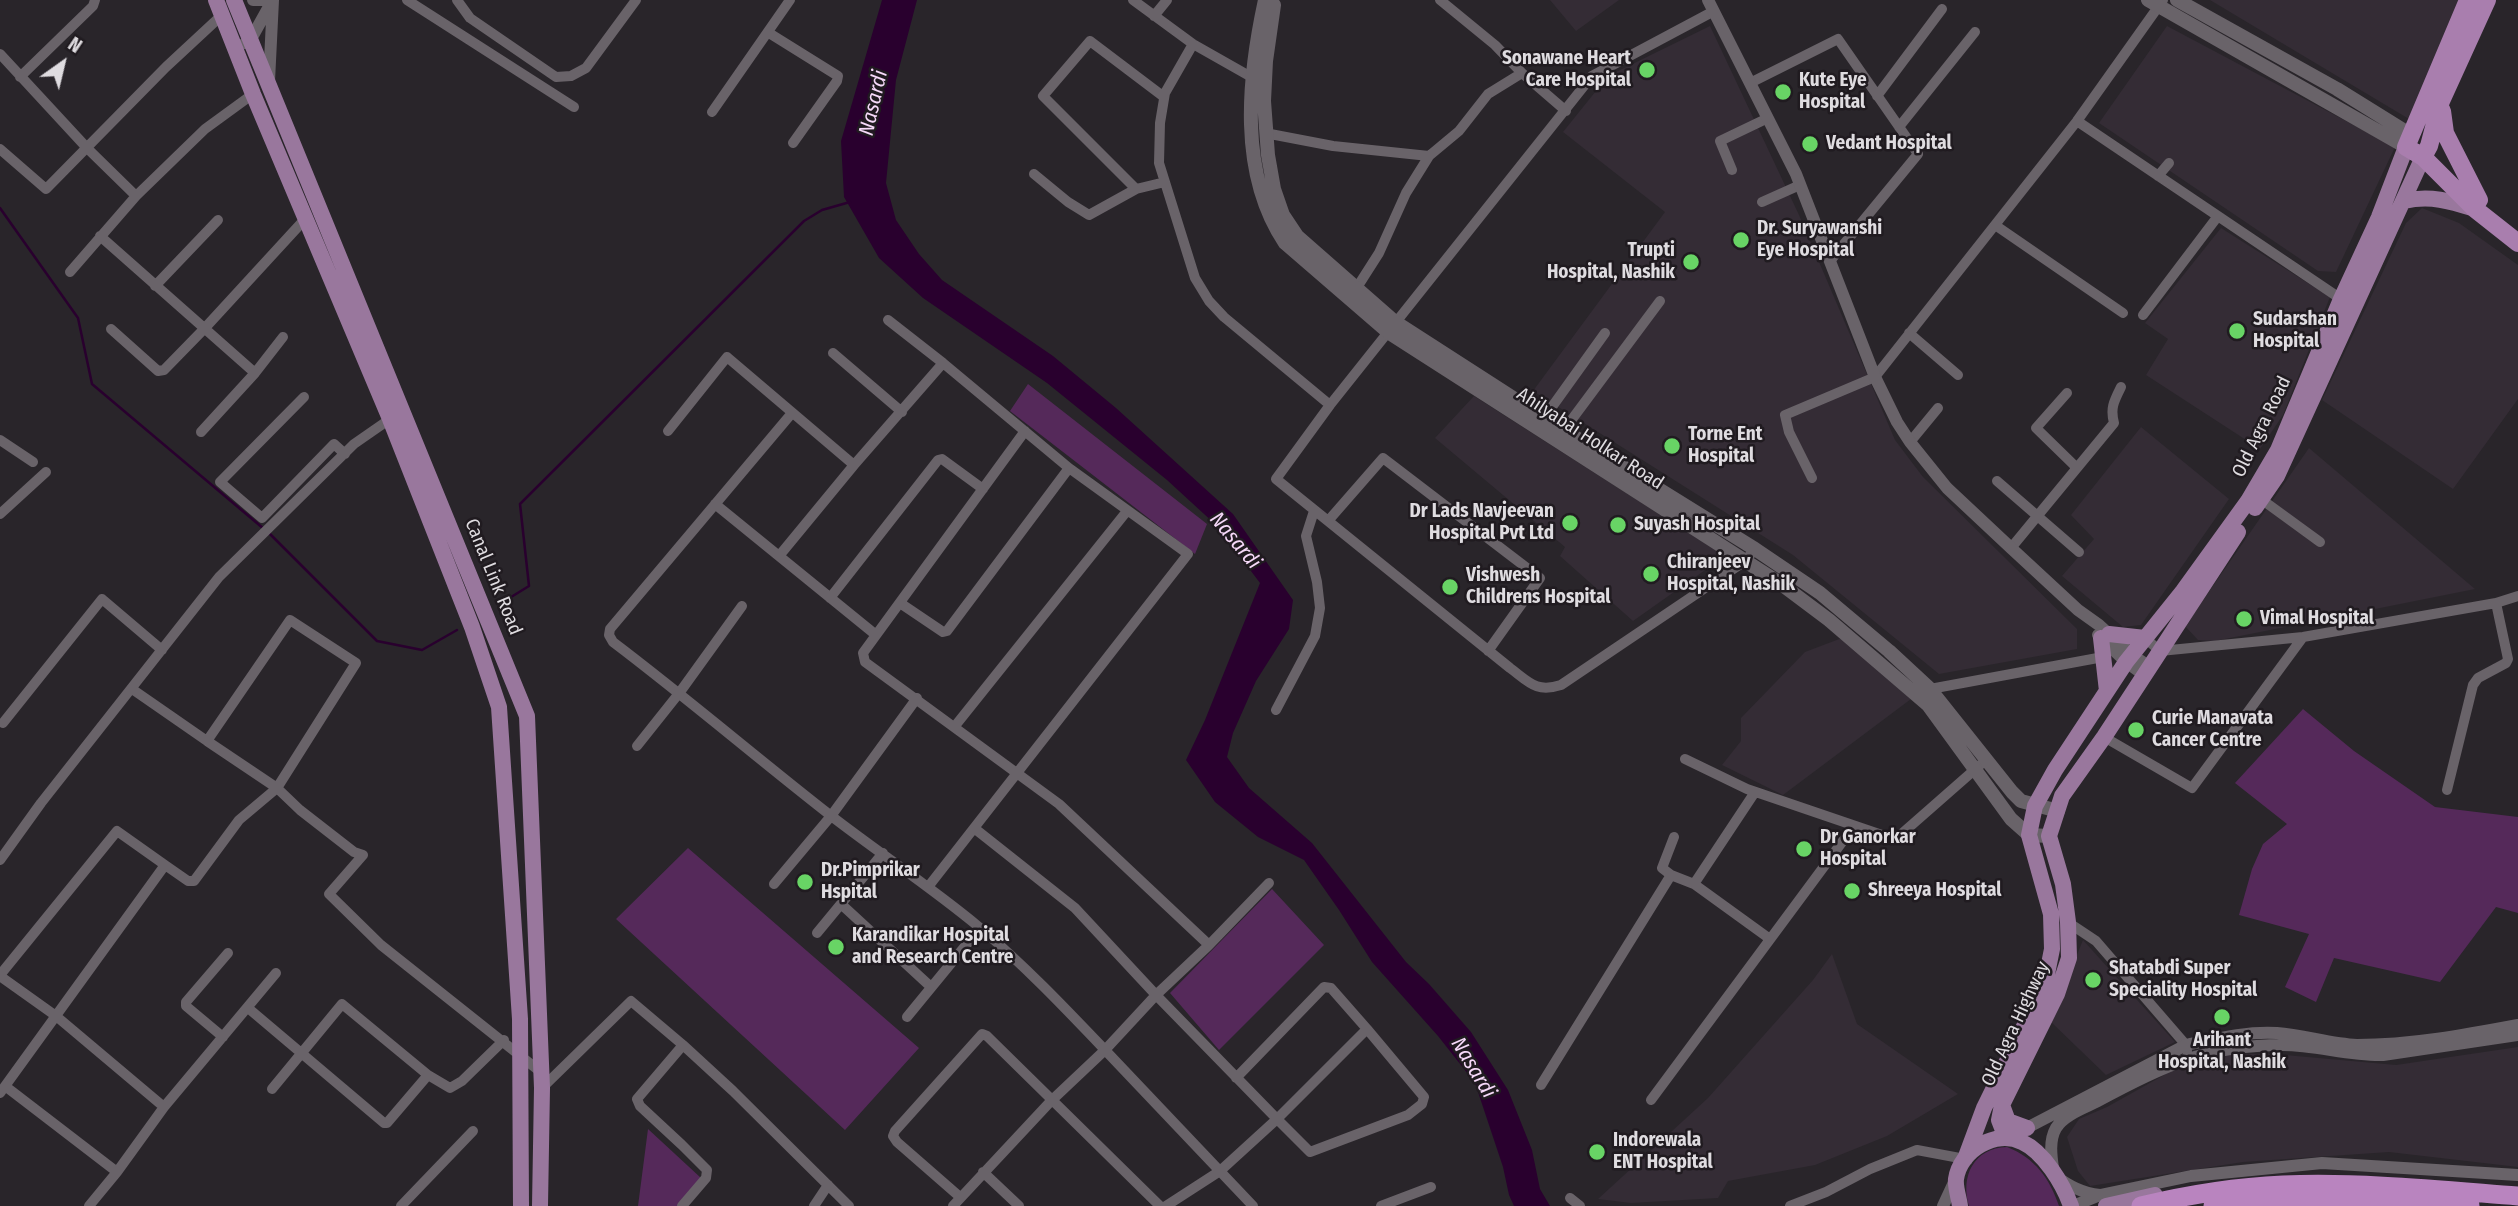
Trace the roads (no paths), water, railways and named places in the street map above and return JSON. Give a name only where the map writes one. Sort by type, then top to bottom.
[{"type":"highway","name":"Old Agra Road","points":[[2409,141],[2468,0]]},
{"type":"highway","name":"Old Agra Road","points":[[2426,152],[2441,101],[2487,0]]},
{"type":"highway","points":[[2441,101],[2445,133],[2477,204],[2518,230]]},
{"type":"highway","points":[[2409,141],[2426,152],[2518,243]]},
{"type":"highway","points":[[2141,1206],[2208,1193],[2280,1185],[2349,1184],[2518,1196]]},
{"type":"highway","points":[[2213,1206],[2244,1201],[2311,1198],[2470,1206]]},
{"type":"main road","name":"Canal Link Road","points":[[234,0],[527,716],[542,1081],[540,1206]]},
{"type":"main road","name":"Ahilyabai Holkar Road","points":[[1265,0],[1253,78],[1255,168],[1274,227],[1299,257],[1392,327],[1745,561],[1829,620],[1928,705],[1980,764],[2021,801],[2035,806],[2060,803]]},
{"type":"main road","name":"Ahilyabai Holkar Road","points":[[1275,0],[1266,61],[1265,133],[1274,189],[1283,215],[1297,236],[1356,289],[1392,327],[1564,430],[1755,549],[1820,593],[1930,689],[1980,764],[2011,819],[2029,835]]},
{"type":"main road","points":[[2177,0],[2337,89],[2409,141]]},
{"type":"main road","points":[[2157,2],[2409,141]]},
{"type":"main road","name":"Canal Link Road","points":[[219,8],[234,51],[390,419],[472,626],[499,708],[521,1055],[521,1206]]},
{"type":"main road","name":"Old Agra Road","points":[[2029,835],[2035,806],[2055,771],[2129,658],[2248,501],[2278,450],[2409,141]]},
{"type":"main road","name":"Old Agra Road","points":[[2060,803],[2277,476],[2426,152]]},
{"type":"main road","points":[[2404,201],[2420,198],[2477,204]]},
{"type":"main road","points":[[2107,691],[2103,657],[2105,636],[2145,638]]},
{"type":"main road","points":[[492,686],[513,682]]},
{"type":"main road","points":[[2029,835],[2049,836],[2060,803]]},
{"type":"main road","name":"Old Agra Highway","points":[[1956,1178],[1994,1087],[2045,984],[2052,949],[2051,914],[2029,835]]},
{"type":"main road","name":"Old Agra Highway","points":[[2002,1105],[2057,994],[2068,958],[2068,922],[2063,884],[2049,836]]},
{"type":"main road","points":[[2002,1105],[2008,1121],[2026,1128]]},
{"type":"main road","points":[[2002,1105],[1999,1120],[2006,1138]]},
{"type":"main road","points":[[1965,1158],[1984,1142],[2006,1138],[2022,1142],[2038,1153],[2072,1206]]},
{"type":"main road","points":[[2103,1200],[2212,1184],[2286,1177],[2353,1177],[2518,1190]]},
{"type":"main road","points":[[1956,1178],[1960,1206]]},
{"type":"street","points":[[20,77],[93,6],[95,0]]},
{"type":"street","points":[[253,0],[273,0]]},
{"type":"street","points":[[234,51],[251,39],[273,0]]},
{"type":"street","points":[[268,81],[273,0]]},
{"type":"street","points":[[407,0],[573,107]]},
{"type":"street","points":[[457,0],[470,18],[549,73],[564,78],[586,68],[636,0]]},
{"type":"street","points":[[712,112],[790,0]]},
{"type":"street","points":[[1133,0],[1193,44],[1253,78]]},
{"type":"street","points":[[1154,16],[1167,0]]},
{"type":"street","points":[[1440,0],[1495,45],[1522,73],[1566,111]]},
{"type":"street","points":[[1812,478],[1789,432],[1785,415],[1874,377],[2077,121],[2157,2]]},
{"type":"street","points":[[1755,549],[1745,561],[1561,685],[1548,689],[1535,687],[1488,651],[1276,479],[1329,405],[1592,76],[1711,5],[1800,185],[1874,377],[1910,442],[1947,488],[2129,658],[2147,671]]},
{"type":"street","points":[[0,149],[46,189],[166,68],[219,8]]},
{"type":"street","points":[[1877,96],[1942,9]]},
{"type":"street","points":[[1899,127],[1975,32]]},
{"type":"street","points":[[769,33],[838,76],[793,143]]},
{"type":"street","points":[[1751,83],[1838,39],[1918,154],[1830,261]]},
{"type":"street","points":[[1136,189],[1043,96],[1090,41],[1164,97]]},
{"type":"street","points":[[1193,44],[1164,97],[1159,163],[1195,278],[1209,301],[1224,317],[1329,405]]},
{"type":"street","points":[[0,54],[87,148],[136,196]]},
{"type":"street","points":[[1356,289],[1379,253],[1406,192],[1429,156],[1459,131],[1488,94],[1522,73]]},
{"type":"street","points":[[70,272],[136,196],[205,129],[253,94]]},
{"type":"street","points":[[1732,170],[1720,141],[1768,118]]},
{"type":"street","points":[[2077,121],[2341,299]]},
{"type":"street","points":[[1265,133],[1333,146],[1429,156]]},
{"type":"street","points":[[2158,176],[2169,163]]},
{"type":"street","points":[[1034,174],[1089,215],[1136,189],[1165,182]]},
{"type":"street","points":[[1762,202],[1800,185]]},
{"type":"street","points":[[2172,185],[2185,185]]},
{"type":"street","points":[[2143,315],[2218,216]]},
{"type":"street","points":[[111,329],[160,371],[204,330],[306,218]]},
{"type":"street","points":[[155,286],[218,220]]},
{"type":"street","points":[[1995,225],[2123,313]]},
{"type":"street","points":[[100,236],[255,373]]},
{"type":"street","points":[[1564,430],[1660,301]]},
{"type":"street","points":[[888,320],[1069,468],[1188,554],[928,887]]},
{"type":"street","points":[[1544,418],[1605,333]]},
{"type":"street","points":[[1909,333],[1958,375]]},
{"type":"street","points":[[201,432],[284,337]]},
{"type":"street","points":[[833,353],[902,412]]},
{"type":"street","points":[[668,431],[727,357],[854,465]]},
{"type":"street","points":[[779,556],[943,363]]},
{"type":"street","points":[[2011,548],[2114,423],[2112,404],[2121,387]]},
{"type":"street","points":[[2067,393],[2036,428],[2077,468]]},
{"type":"street","points":[[304,397],[220,482],[262,518],[334,444],[345,454]]},
{"type":"street","points":[[1910,442],[1938,408]]},
{"type":"street","points":[[792,413],[610,629],[609,635],[613,642],[680,692],[831,816],[980,928],[1040,981],[1253,1206]]},
{"type":"street","points":[[0,860],[41,803],[219,577],[354,444],[390,419]]},
{"type":"street","points":[[1025,431],[863,653],[865,662],[1059,804],[1209,945]]},
{"type":"street","points":[[0,440],[33,463]]},
{"type":"street","points":[[1328,521],[1383,458],[1540,578],[1488,651]]},
{"type":"street","points":[[830,598],[938,460],[942,459],[983,489]]},
{"type":"street","points":[[900,603],[943,632],[947,631],[1069,468]]},
{"type":"street","points":[[0,514],[46,472]]},
{"type":"street","points":[[1997,481],[2079,552]]},
{"type":"street","points":[[2261,499],[2320,542]]},
{"type":"street","points":[[715,504],[876,635]]},
{"type":"street","points":[[269,511],[278,520]]},
{"type":"street","points":[[955,726],[1126,511]]},
{"type":"street","points":[[1276,710],[1315,636],[1318,624],[1320,608],[1317,582],[1306,536],[1314,511]]},
{"type":"street","points":[[2145,638],[2161,651],[2303,637],[2496,603],[2518,596]]},
{"type":"street","points":[[3,723],[103,599],[162,650]]},
{"type":"street","points":[[2446,790],[2473,685],[2478,678],[2506,663],[2508,659],[2496,603]]},
{"type":"street","points":[[637,746],[742,606]]},
{"type":"street","points":[[164,1107],[56,1016],[0,976],[117,831],[188,881],[194,881],[239,820],[277,788],[356,663],[290,620],[207,741]]},
{"type":"street","points":[[2104,737],[2192,788],[2303,637]]},
{"type":"street","points":[[1930,689],[2103,657]]},
{"type":"street","points":[[132,689],[277,788],[300,810],[354,852],[363,855],[329,894],[381,945],[446,999],[521,1055],[542,1081],[631,1001],[733,1091],[849,1206]]},
{"type":"street","points":[[774,884],[831,816],[916,698]]},
{"type":"street","points":[[1685,759],[1755,792],[1882,835],[1898,837],[1980,764]]},
{"type":"street","points":[[1694,884],[1755,792]]},
{"type":"street","points":[[1651,1100],[1854,825]]},
{"type":"street","points":[[974,828],[1075,908],[1156,995],[1236,1078],[1308,1151],[1312,1152],[1408,1115],[1422,1104],[1424,1097],[1331,988],[1324,987],[1236,1078]]},
{"type":"street","points":[[1674,837],[1662,868],[1671,875],[1694,884],[1770,939]]},
{"type":"street","points":[[817,933],[883,853]]},
{"type":"street","points":[[117,1172],[3,1090],[166,865]]},
{"type":"street","points":[[1541,1085],[1671,875]]},
{"type":"street","points":[[1160,1206],[1051,1101],[987,1036],[979,1036],[895,1130],[897,1142],[956,1201],[1051,1101],[1105,1050],[1156,995],[1269,883]]},
{"type":"street","points":[[841,904],[932,987]]},
{"type":"street","points":[[2051,914],[2096,941],[2187,1051]]},
{"type":"street","points":[[907,1017],[980,928]]},
{"type":"street","points":[[223,1037],[186,1006],[186,1002],[228,953]]},
{"type":"street","points":[[89,1206],[164,1107],[276,973]]},
{"type":"street","points":[[272,1089],[342,1004],[428,1075],[447,1087],[452,1088],[503,1041]]},
{"type":"street","points":[[248,1008],[384,1123],[387,1123],[428,1075]]},
{"type":"street","points":[[2006,1138],[2061,1116],[2128,1084],[2187,1051],[2283,1045],[2364,1056],[2518,1025]]},
{"type":"street","points":[[1166,1206],[1220,1171],[1277,1119],[1367,1028]]},
{"type":"street","points":[[2405,1047],[2518,1035]]},
{"type":"street","points":[[682,1206],[706,1178],[706,1170],[640,1106],[637,1099],[683,1045]]},
{"type":"street","points":[[2061,1116],[2052,1140],[2054,1175],[2103,1200]]},
{"type":"street","points":[[401,1206],[473,1131]]},
{"type":"street","points":[[1790,1206],[1826,1192],[1870,1168],[1917,1150],[1965,1158]]},
{"type":"street","points":[[2072,1206],[2190,1175],[2322,1163],[2518,1175]]},
{"type":"street","points":[[984,1172],[1019,1206]]},
{"type":"street","points":[[1943,1206],[1956,1178]]},
{"type":"street","points":[[814,1206],[828,1185]]},
{"type":"street","points":[[1385,1205],[1431,1187]]},
{"type":"street","points":[[1570,1198],[1580,1206]]},
{"type":"water","name":"Nasardi","points":[[882,0],[917,0],[896,80],[886,183],[896,220],[919,254],[942,280],[1053,356],[1116,408],[1233,514],[1293,600],[1289,629],[1256,681],[1233,733],[1227,757],[1249,788],[1312,843],[1406,962],[1471,1032],[1508,1090],[1532,1150],[1540,1189],[1550,1206],[1514,1206],[1475,1083],[1438,1036],[1372,962],[1304,860],[1258,837],[1215,802],[1186,760],[1205,720],[1260,583],[1216,525],[1167,480],[1047,383],[923,298],[879,258],[844,197],[841,141]]},
{"type":"waterway","points":[[503,602],[529,586],[520,504],[804,221],[822,210],[850,202]]},
{"type":"waterway","points":[[0,208],[78,318],[92,384],[264,529]]},
{"type":"waterway","points":[[269,533],[377,641],[422,650],[457,630]]},
{"type":"place","name":"Sonawane Heart Care Hospital","points":[[1647,70]]},
{"type":"place","name":"Kute Eye Hospital","points":[[1783,92]]},
{"type":"place","name":"Vedant Hospital","points":[[1810,144]]},
{"type":"place","name":"Dr. Suryawanshi Eye Hospital","points":[[1741,240]]},
{"type":"place","name":"Trupti Hospital, Nashik","points":[[1691,262]]},
{"type":"place","name":"Sudarshan Hospital","points":[[2237,331]]},
{"type":"place","name":"Torne Ent Hospital","points":[[1672,446]]},
{"type":"place","name":"Dr Lads Navjeevan Hospital Pvt Ltd","points":[[1570,523]]},
{"type":"place","name":"Suyash Hospital","points":[[1618,525]]},
{"type":"place","name":"Chiranjeev Hospital, Nashik","points":[[1651,574]]},
{"type":"place","name":"Vishwesh Childrens Hospital","points":[[1450,587]]},
{"type":"place","name":"Vimal Hospital","points":[[2244,619]]},
{"type":"place","name":"Curie Manavata Cancer Centre","points":[[2136,730]]},
{"type":"place","name":"Dr Ganorkar Hospital","points":[[1804,849]]},
{"type":"place","name":"Dr.Pimprikar Hspital","points":[[805,882]]},
{"type":"place","name":"Shreeya Hospital","points":[[1852,891]]},
{"type":"place","name":"Karandikar Hospital and Research Centre","points":[[836,947]]},
{"type":"place","name":"Shatabdi Super Speciality Hospital","points":[[2093,980]]},
{"type":"place","name":"Arihant Hospital, Nashik","points":[[2222,1017]]},
{"type":"place","name":"Indorewala ENT Hospital","points":[[1597,1152]]}]
